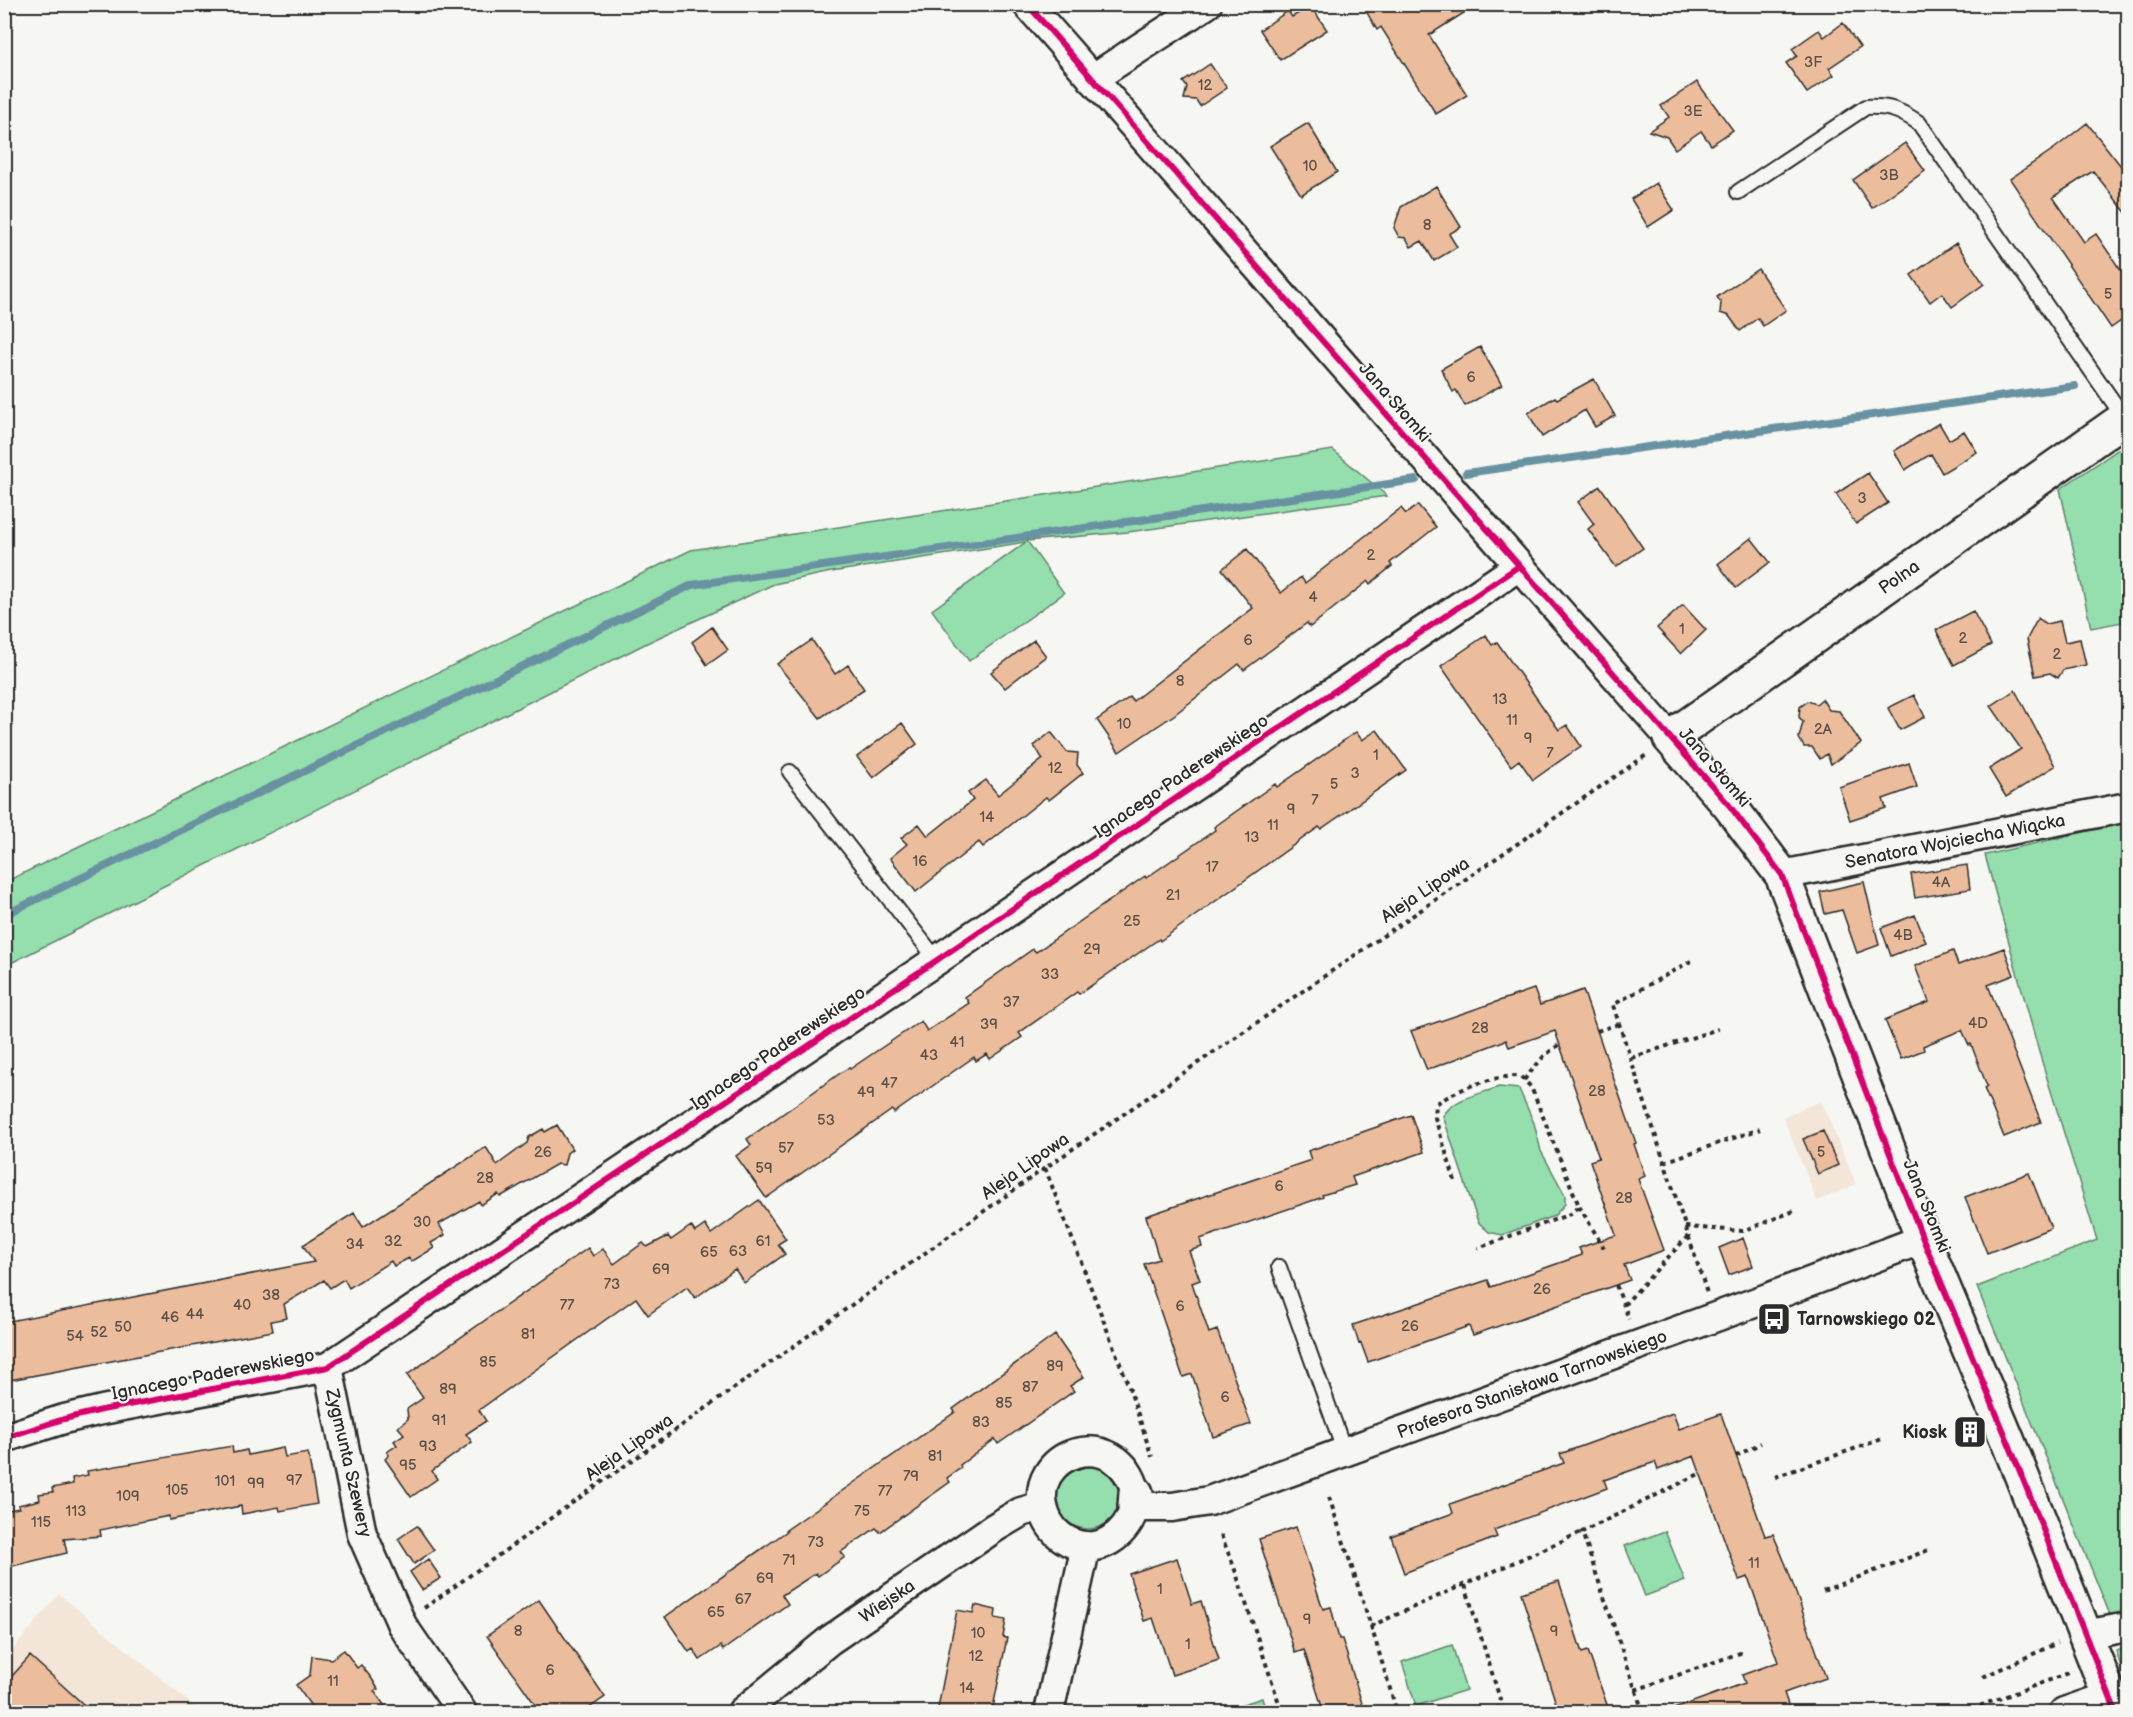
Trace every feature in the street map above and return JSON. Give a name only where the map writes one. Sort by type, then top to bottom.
[{"type":"street","name":"Jana Słomki","points":[[1027,4],[1729,805],[1782,875],[1923,1239],[2007,1439],[2075,1637],[2113,1704]]},
{"type":"street","points":[[1092,79],[1207,4]]},
{"type":"street","name":"Polna","points":[[1670,738],[2127,418]]},
{"type":"street","name":"Ignacego Paderewskiego","points":[[4,1438],[102,1410],[328,1367],[937,960],[1519,566]]},
{"type":"street","name":"Senatora Wojciecha Wiącka","points":[[1782,875],[2128,807]]},
{"type":"street","name":"Profesora Stanisława Tarnowskiego","points":[[1136,1500],[1172,1507],[1209,1501],[1715,1318],[1923,1239]]},
{"type":"street","name":"Zygmunta Szewery","points":[[328,1367],[362,1534],[402,1624],[462,1713]]},
{"type":"street","points":[[1087,1451],[1102,1453],[1115,1459],[1125,1468],[1133,1479],[1136,1500],[1131,1520],[1123,1531],[1112,1540],[1100,1545],[1086,1546],[1070,1542],[1057,1533],[1047,1521],[1042,1506],[1042,1490],[1047,1475],[1057,1462],[1071,1454],[1087,1451]]},
{"type":"street","name":"Wiejska","points":[[742,1713],[830,1640],[994,1528],[1021,1512],[1042,1506]]},
{"type":"street","points":[[1049,1713],[1086,1546]]},
{"type":"street","points":[[2075,1637],[2128,1627]]},
{"type":"street","points":[[2064,1713],[2113,1704]]},
{"type":"lane","points":[[1738,192],[1866,107],[1885,106],[1904,113],[1919,123],[2127,418]]},
{"type":"lane","points":[[790,772],[937,960]]},
{"type":"lane","points":[[1279,1267],[1345,1453]]},
{"type":"path","points":[[1691,961],[1613,1005],[1715,1318]]},
{"type":"path","points":[[1597,1031],[1620,1024]]},
{"type":"path","points":[[1631,1058],[1718,1029]]},
{"type":"path","points":[[1524,1080],[1544,1056],[1560,1044]]},
{"type":"path","points":[[1455,1181],[1435,1118],[1436,1104],[1448,1095],[1502,1076],[1520,1076],[1531,1087],[1579,1206],[1604,1248]]},
{"type":"path","points":[[1664,1162],[1760,1129]]},
{"type":"path","points":[[1045,1168],[1129,1387],[1152,1457]]},
{"type":"path","points":[[1478,1248],[1570,1214],[1579,1206]]},
{"type":"path","points":[[1685,1227],[1743,1231],[1794,1211]]},
{"type":"path","points":[[1624,1305],[1688,1235]]},
{"type":"path","points":[[1616,1285],[1638,1346]]},
{"type":"path","points":[[1775,1477],[1885,1438]]},
{"type":"path","points":[[1736,1456],[1761,1443]]},
{"type":"path","points":[[1371,1626],[1582,1532],[1701,1473]]},
{"type":"path","points":[[1329,1497],[1397,1713]]},
{"type":"path","points":[[1582,1532],[1643,1713]]},
{"type":"path","points":[[1221,1536],[1234,1566],[1282,1713]]},
{"type":"path","points":[[1823,1591],[1931,1550]]},
{"type":"path","points":[[1465,1585],[1500,1699],[1497,1713]]},
{"type":"path","points":[[1983,1677],[2075,1637]]},
{"type":"path","points":[[1635,1690],[1743,1652]]},
{"type":"path","points":[[1963,1713],[2078,1670]]},
{"type":"shaded area","points":[[1821,1101],[1856,1184],[1817,1201],[1783,1117]]},
{"type":"shaded area","points":[[59,1594],[201,1712],[5,1712],[5,1659]]},
{"type":"green space","points":[[2128,443],[2128,621],[2091,628],[2060,489]]},
{"type":"green space","points":[[1333,450],[1387,496],[1128,532],[1027,541],[1064,593],[969,661],[932,610],[1026,542],[831,572],[774,584],[649,642],[5,966],[5,882],[691,550]]},
{"type":"green space","points":[[2128,822],[2128,1618],[2113,1622],[1977,1287],[2097,1240],[2039,1052],[1985,855]]},
{"type":"green space","points":[[1499,1087],[1519,1089],[1534,1123],[1541,1151],[1565,1195],[1565,1204],[1554,1216],[1502,1235],[1489,1232],[1478,1222],[1443,1116],[1454,1105],[1468,1097]]},
{"type":"green space","points":[[1088,1465],[1106,1471],[1114,1479],[1120,1497],[1114,1515],[1106,1523],[1088,1529],[1070,1523],[1062,1515],[1056,1497],[1062,1479],[1070,1471]]},
{"type":"green space","points":[[1665,1531],[1685,1581],[1645,1596],[1625,1546]]},
{"type":"green space","points":[[1452,1645],[1466,1690],[1416,1706],[1402,1662]]},
{"type":"green space","points":[[2128,1648],[2128,1689],[2116,1651]]},
{"type":"green space","points":[[1262,1698],[1266,1712],[1218,1712]]},
{"type":"building","points":[[1362,4],[1478,4],[1429,35],[1467,95],[1436,114],[1381,27],[1377,30]]},
{"type":"building","points":[[1311,6],[1327,30],[1280,60],[1260,30],[1288,11],[1292,17]]},
{"type":"building","points":[[1843,23],[1860,47],[1829,68],[1834,75],[1807,93],[1786,63],[1797,56],[1792,49],[1819,30],[1824,37]]},
{"type":"building","points":[[1210,64],[1227,88],[1200,106],[1196,100],[1184,99],[1187,87],[1183,82]]},
{"type":"building","points":[[1697,82],[1733,130],[1711,145],[1701,131],[1675,149],[1667,137],[1649,131],[1669,117],[1661,106]]},
{"type":"building","points":[[1308,123],[1337,172],[1301,195],[1270,146]]},
{"type":"building","points":[[2087,123],[2128,175],[2128,215],[2093,171],[2053,197],[2084,242],[2096,234],[2128,281],[2128,316],[2111,328],[2010,179]]},
{"type":"building","points":[[1905,143],[1925,171],[1872,208],[1853,180]]},
{"type":"building","points":[[1656,183],[1674,210],[1648,227],[1631,199]]},
{"type":"building","points":[[1436,186],[1461,227],[1449,234],[1457,247],[1434,261],[1422,241],[1411,247],[1406,238],[1399,237],[1394,228],[1401,207]]},
{"type":"building","points":[[1956,243],[1984,284],[1952,307],[1942,293],[1930,302],[1911,275]]},
{"type":"building","points":[[1758,269],[1786,310],[1763,326],[1758,318],[1740,331],[1729,316],[1720,313],[1721,303],[1717,297]]},
{"type":"building","points":[[1480,347],[1502,385],[1465,406],[1456,390],[1453,392],[1441,369]]},
{"type":"building","points":[[1594,379],[1615,416],[1595,427],[1585,410],[1542,437],[1528,413],[1555,397],[1557,399]]},
{"type":"building","points":[[1939,423],[1949,440],[1964,431],[1977,452],[1942,473],[1931,454],[1905,470],[1894,451]]},
{"type":"building","points":[[1868,473],[1888,503],[1856,524],[1836,494]]},
{"type":"building","points":[[1600,486],[1643,548],[1616,567],[1588,529],[1594,524],[1578,502]]},
{"type":"building","points":[[1418,505],[1436,527],[1390,563],[1392,566],[1370,584],[1368,581],[1310,627],[1307,623],[1244,670],[1239,664],[1174,715],[1119,752],[1097,720],[1130,697],[1133,701],[1253,608],[1222,569],[1247,549],[1281,593],[1301,577],[1305,583],[1401,508],[1406,514]]},
{"type":"building","points":[[1751,538],[1770,562],[1736,588],[1718,564]]},
{"type":"building","points":[[1683,605],[1706,630],[1681,654],[1657,628]]},
{"type":"building","points":[[1973,611],[1991,645],[1954,665],[1936,630]]},
{"type":"building","points":[[2038,618],[2046,624],[2060,621],[2065,642],[2080,639],[2086,665],[2063,670],[2058,678],[2050,673],[2035,676],[2027,639]]},
{"type":"building","points":[[712,627],[728,650],[707,665],[692,642]]},
{"type":"building","points":[[1486,635],[1492,645],[1497,642],[1559,730],[1567,725],[1581,746],[1533,780],[1519,760],[1511,766],[1441,666]]},
{"type":"building","points":[[812,640],[835,674],[848,665],[864,689],[820,718],[777,664]]},
{"type":"building","points":[[1034,640],[1046,656],[1005,688],[991,672]]},
{"type":"building","points":[[2015,690],[2055,766],[2006,797],[1989,769],[2021,749],[1991,706]]},
{"type":"building","points":[[1914,695],[1925,717],[1900,730],[1888,708]]},
{"type":"building","points":[[1822,699],[1829,710],[1839,711],[1861,743],[1831,764],[1827,754],[1820,759],[1812,747],[1804,747],[1799,738],[1803,722],[1799,717],[1800,707],[1808,701],[1816,704]]},
{"type":"building","points":[[902,723],[917,744],[873,778],[857,757]]},
{"type":"building","points":[[1377,730],[1406,770],[1321,829],[1319,827],[1160,941],[1159,939],[1079,994],[1077,992],[1019,1033],[1022,1037],[990,1059],[987,1054],[976,1061],[974,1057],[894,1113],[892,1110],[766,1198],[736,1156],[751,1145],[747,1139],[849,1067],[850,1069],[921,1021],[927,1031],[969,1003],[965,997],[1033,949],[1036,952],[1145,876],[1146,878],[1215,830],[1214,827],[1275,784],[1277,787],[1356,732],[1362,740]]},
{"type":"building","points":[[1051,732],[1067,752],[1078,753],[1077,765],[1083,773],[1049,800],[1046,797],[983,847],[979,842],[916,892],[890,858],[907,844],[901,838],[919,824],[928,836],[973,800],[968,793],[986,780],[998,795],[1043,759],[1034,746]]},
{"type":"building","points":[[1909,763],[1917,787],[1883,799],[1886,808],[1850,820],[1839,787]]},
{"type":"building","points":[[1967,865],[1970,889],[1915,898],[1911,874]]},
{"type":"building","points":[[1864,882],[1879,945],[1857,953],[1842,910],[1825,914],[1820,892]]},
{"type":"building","points":[[1915,915],[1926,942],[1891,956],[1881,928]]},
{"type":"building","points":[[2004,948],[2014,975],[1988,985],[2041,1122],[2004,1137],[1984,1088],[1987,1086],[1971,1044],[1969,1045],[1962,1030],[1923,1046],[1924,1050],[1901,1059],[1885,1020],[1929,1002],[1915,966],[1953,951],[1958,965]]},
{"type":"building","points":[[1534,989],[1540,1005],[1583,990],[1636,1143],[1634,1144],[1645,1176],[1638,1179],[1664,1250],[1624,1265],[1630,1280],[1473,1335],[1469,1326],[1368,1362],[1353,1325],[1488,1280],[1491,1287],[1582,1255],[1579,1248],[1616,1235],[1590,1161],[1599,1158],[1555,1031],[1509,1047],[1506,1040],[1427,1070],[1411,1031]]},
{"type":"building","points":[[1411,1115],[1424,1152],[1352,1177],[1355,1185],[1200,1239],[1202,1247],[1189,1251],[1200,1280],[1192,1283],[1209,1333],[1217,1330],[1251,1424],[1213,1437],[1192,1374],[1183,1377],[1144,1264],[1159,1259],[1146,1216],[1311,1160],[1308,1151]]},
{"type":"building","points":[[557,1125],[572,1149],[567,1153],[564,1165],[557,1164],[500,1197],[498,1194],[481,1205],[479,1201],[439,1224],[445,1235],[431,1243],[434,1248],[411,1262],[409,1258],[394,1266],[391,1261],[349,1288],[344,1279],[330,1288],[324,1280],[284,1304],[287,1318],[271,1321],[273,1331],[4,1381],[4,1322],[314,1262],[303,1245],[354,1213],[363,1227],[486,1147],[497,1165],[527,1143],[529,1137],[543,1129],[545,1132]]},
{"type":"building","points":[[1823,1131],[1838,1165],[1818,1174],[1803,1139]]},
{"type":"building","points":[[2029,1173],[2051,1228],[1987,1253],[1965,1197]]},
{"type":"building","points":[[759,1200],[786,1239],[778,1244],[785,1254],[744,1283],[735,1269],[695,1298],[687,1287],[648,1315],[636,1298],[479,1410],[486,1421],[466,1434],[472,1442],[432,1471],[437,1479],[411,1497],[385,1459],[389,1455],[387,1452],[397,1445],[394,1441],[404,1434],[398,1427],[408,1419],[407,1409],[423,1398],[407,1375],[588,1248],[593,1256],[603,1249],[614,1264],[643,1243],[647,1247],[668,1236],[671,1240],[691,1226],[695,1232],[705,1225],[711,1234]]},
{"type":"building","points":[[1743,1238],[1753,1266],[1729,1275],[1719,1248]]},
{"type":"building","points":[[1055,1335],[1084,1377],[1070,1386],[1074,1391],[998,1444],[995,1439],[960,1465],[961,1468],[947,1478],[950,1482],[880,1532],[876,1528],[841,1552],[845,1557],[818,1576],[816,1573],[782,1595],[788,1604],[723,1650],[721,1646],[700,1660],[693,1649],[689,1652],[665,1617],[955,1412],[953,1409]]},
{"type":"building","points":[[1673,1413],[1679,1429],[1721,1414],[1765,1536],[1773,1534],[1786,1565],[1826,1678],[1784,1693],[1791,1713],[1671,1713],[1671,1710],[1745,1683],[1742,1675],[1778,1662],[1748,1577],[1739,1580],[1694,1456],[1658,1470],[1655,1462],[1604,1480],[1607,1488],[1494,1530],[1497,1537],[1404,1573],[1391,1536],[1453,1513],[1450,1504],[1564,1463],[1560,1454]]},
{"type":"building","points":[[232,1446],[233,1453],[247,1450],[248,1455],[283,1448],[285,1457],[308,1453],[317,1504],[280,1511],[279,1507],[242,1514],[241,1506],[169,1520],[169,1516],[100,1530],[101,1536],[64,1539],[67,1553],[4,1568],[4,1511],[40,1500],[39,1494],[53,1492],[52,1488],[73,1484],[72,1478],[88,1475],[87,1471]]},
{"type":"building","points":[[417,1526],[434,1550],[414,1564],[398,1539]]},
{"type":"building","points":[[1296,1527],[1323,1609],[1331,1607],[1339,1639],[1342,1639],[1365,1713],[1324,1713],[1304,1650],[1295,1653],[1259,1539]]},
{"type":"building","points":[[1177,1558],[1192,1604],[1201,1601],[1219,1660],[1172,1675],[1153,1618],[1144,1621],[1129,1574]]},
{"type":"building","points":[[428,1559],[441,1578],[422,1590],[410,1572]]},
{"type":"building","points":[[1559,1581],[1582,1653],[1588,1651],[1610,1713],[1559,1713],[1521,1593]]},
{"type":"building","points":[[539,1600],[605,1697],[582,1713],[541,1713],[487,1636]]},
{"type":"building","points":[[975,1605],[996,1610],[995,1618],[1006,1620],[1003,1637],[1007,1638],[992,1713],[937,1713],[957,1610],[973,1613]]},
{"type":"building","points":[[344,1650],[357,1668],[361,1665],[372,1679],[378,1689],[374,1691],[390,1713],[316,1713],[296,1685],[310,1675],[312,1656],[331,1659]]},
{"type":"building","points":[[30,1656],[93,1713],[16,1713],[4,1702],[4,1685]]},
{"type":"waterway","points":[[2123,379],[2128,378]]},
{"type":"waterway","points":[[1466,473],[2075,386]]},
{"type":"waterway","points":[[4,915],[692,585],[1416,480]]},
{"type":"cycle path","points":[[1027,4],[1729,805],[1782,875],[1923,1239],[2007,1439],[2116,1712]]},
{"type":"cycle path","points":[[4,1438],[102,1410],[328,1367],[937,960],[1519,566]]},
{"type":"place","name":"Tarnowskiego 02","points":[[1774,1319]]},
{"type":"place","name":"Kiosk","points":[[1970,1432]]}]
